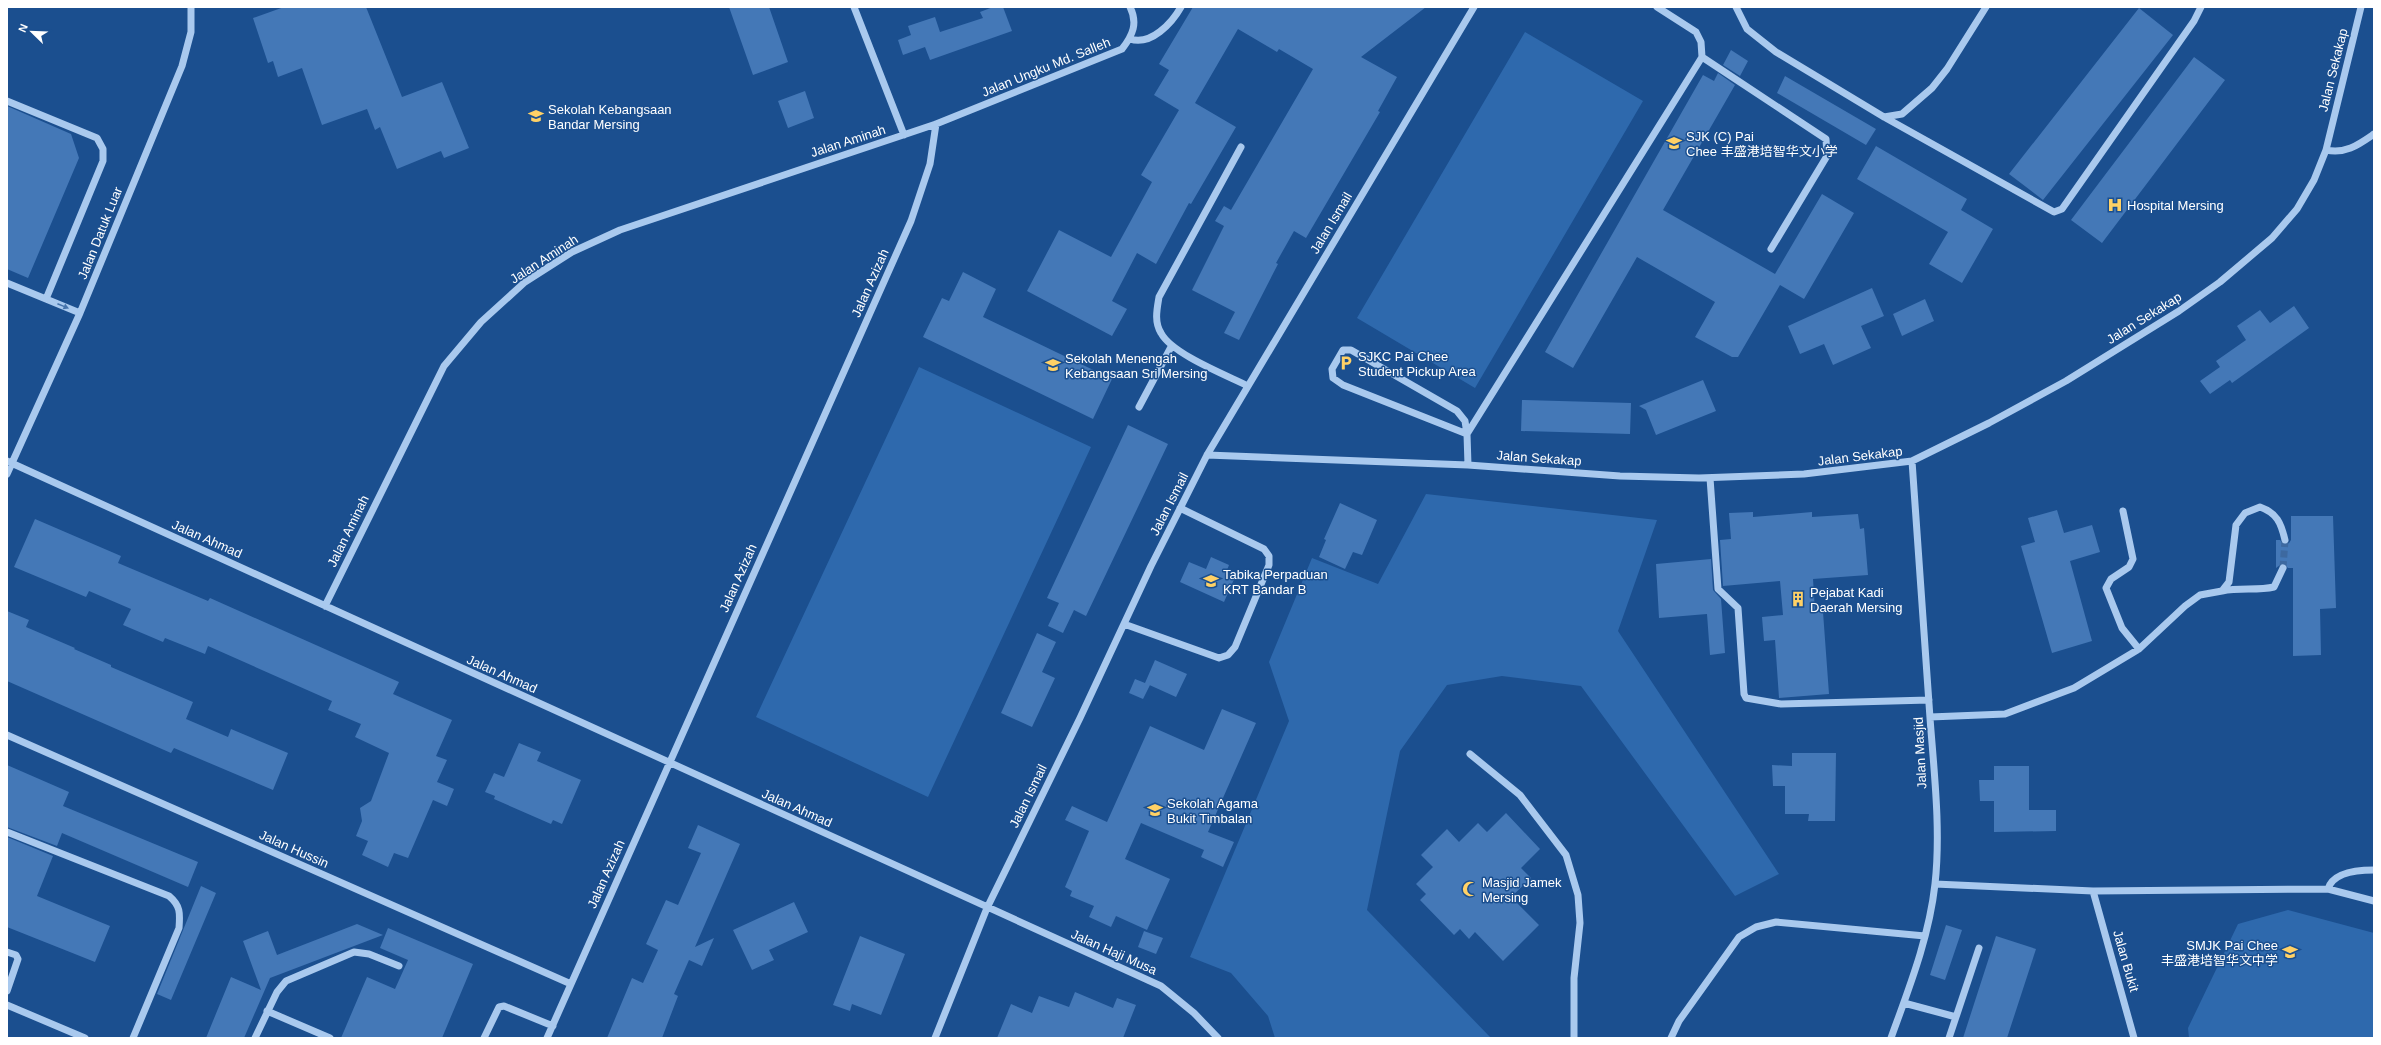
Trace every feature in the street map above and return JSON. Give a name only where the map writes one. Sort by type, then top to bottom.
[{"type":"street","name":"Jalan Datuk Luar","points":[[7,474],[9,462],[80,313],[182,66],[191,32],[191,7]]},
{"type":"street","points":[[854,7],[904,135]]},
{"type":"street","points":[[1130,7],[1135,16],[1134,28],[1130,39],[1143,40],[1154,36],[1173,20],[1182,7]]},
{"type":"street","name":"Jalan Ismail","points":[[935,1038],[987,908],[1207,455],[1474,7]]},
{"type":"street","points":[[1466,434],[1702,57],[1701,42],[1696,32],[1657,7]]},
{"type":"street","points":[[1736,7],[1747,28],[1776,52],[1884,117],[2054,212],[2062,209],[2194,21],[2201,7]]},
{"type":"street","points":[[1884,117],[1902,114],[1932,88],[1947,69],[1986,7]]},
{"type":"street","name":"Jalan Sekakap","points":[[1207,455],[1468,465],[1620,476],[1710,478],[1804,474],[1879,467],[1912,461],[1989,423],[2066,381],[2179,311],[2220,282],[2272,238],[2297,209],[2314,180],[2326,150],[2361,7]]},
{"type":"street","name":"Jalan Ungku Md. Salleh","points":[[936,124],[1122,49],[1130,39]]},
{"type":"street","points":[[1702,57],[1826,138],[1827,156],[1771,249]]},
{"type":"street","points":[[7,101],[97,138],[103,149],[103,161],[46,299]]},
{"type":"street","name":"Jalan Aminah","points":[[325,606],[444,366],[481,322],[525,282],[572,252],[620,230],[936,124]]},
{"type":"street","name":"Jalan Azizah","points":[[547,1038],[668,762],[911,221],[930,164],[936,124]]},
{"type":"street","points":[[2326,150],[2338,152],[2349,150],[2374,134]]},
{"type":"street","points":[[1241,147],[1159,297],[1156,316],[1160,333],[1171,346],[1248,386]]},
{"type":"street","points":[[7,283],[80,313]]},
{"type":"street","points":[[1139,406],[1171,346]]},
{"type":"street","points":[[1466,434],[1343,385],[1333,378],[1332,369],[1336,358],[1343,350],[1351,350],[1457,411],[1465,421],[1466,434],[1468,465]]},
{"type":"street","name":"Jalan Masjid","points":[[1890,1038],[1904,1003],[1926,936],[1935,884],[1937,845],[1929,700],[1912,461]]},
{"type":"street","name":"Jalan Ahmad","points":[[9,462],[987,908]]},
{"type":"street","points":[[1710,478],[1718,589],[1738,608],[1744,694],[1746,698],[1781,704],[1929,700]]},
{"type":"street","points":[[2222,590],[2230,582],[2236,525],[2245,513],[2260,507],[2270,510],[2281,522],[2285,540]]},
{"type":"street","points":[[1124,624],[1219,658],[1228,655],[1235,647],[1269,565],[1269,556],[1264,549],[1180,508]]},
{"type":"street","points":[[2123,510],[2133,559],[2129,567],[2111,579],[2106,588],[2122,628],[2139,649]]},
{"type":"street","points":[[1930,717],[2005,714],[2074,688],[2139,649],[2159,633],[2184,606],[2200,595],[2235,588],[2264,589],[2274,587],[2283,568]]},
{"type":"street","name":"Jalan Hussin","points":[[7,735],[571,984]]},
{"type":"street","points":[[1470,754],[1520,794],[1566,855],[1578,895],[1580,924],[1574,978],[1572,1023],[1574,1038]]},
{"type":"street","points":[[7,832],[169,896],[178,904],[180,914],[179,928],[133,1038]]},
{"type":"street","points":[[2328,889],[2333,879],[2360,870],[2374,870]]},
{"type":"street","points":[[1935,884],[2093,891],[2328,889],[2374,901]]},
{"type":"street","name":"Jalan Bukit","points":[[2093,891],[2134,1038]]},
{"type":"street","name":"Jalan Haji Musa","points":[[987,908],[1161,986],[1194,1013],[1218,1038]]},
{"type":"street","points":[[1671,1038],[1679,1021],[1739,937],[1756,927],[1776,922],[1926,936]]},
{"type":"street","points":[[1950,1038],[1979,948]]},
{"type":"street","points":[[7,952],[16,955],[18,960],[7,991]]},
{"type":"street","points":[[255,1038],[277,992],[286,981],[354,952],[369,954],[399,966]]},
{"type":"street","points":[[1904,1003],[1956,1018]]},
{"type":"street","points":[[7,1005],[85,1038]]},
{"type":"street","points":[[484,1038],[496,1011],[499,1007],[504,1006],[553,1026]]},
{"type":"street","points":[[267,1011],[330,1038]]},
{"type":"shaded area","points":[[1525,32],[1643,101],[1475,388],[1357,318]]},
{"type":"shaded area","points":[[919,367],[1091,447],[928,797],[756,717]]},
{"type":"shaded area","points":[[1426,494],[1657,520],[1618,631],[1779,874],[1735,896],[1581,686],[1502,676],[1447,685],[1400,751],[1367,910],[1491,1038],[1275,1038],[1268,1016],[1231,973],[1190,957],[1289,721],[1269,662],[1312,558],[1378,584]]},
{"type":"shaded area","points":[[2288,910],[2374,933],[2374,1038],[2189,1038],[2188,1028],[2238,924]]},
{"type":"building","points":[[284,7],[366,7],[402,97],[442,82],[469,148],[444,158],[441,151],[397,169],[380,127],[375,130],[367,109],[322,125],[302,68],[278,77],[273,61],[268,63],[253,18]]},
{"type":"building","points":[[729,7],[769,7],[788,62],[753,75]]},
{"type":"building","points":[[993,7],[1003,7],[1012,31],[930,60],[925,47],[903,55],[898,40],[911,35],[908,26],[935,17],[940,32],[983,18],[980,12]]},
{"type":"building","points":[[1193,7],[1426,7],[1361,57],[1397,77],[1378,111],[1380,112],[1306,238],[1294,231],[1276,263],[1278,264],[1239,340],[1224,333],[1235,312],[1192,290],[1224,226],[1215,221],[1224,206],[1231,210],[1313,69],[1279,49],[1277,52],[1238,29],[1195,103],[1236,127],[1191,204],[1189,203],[1156,264],[1137,253],[1112,301],[1127,309],[1112,336],[1027,291],[1059,230],[1111,257],[1152,182],[1141,175],[1179,110],[1154,95],[1169,70],[1159,64]]},
{"type":"building","points":[[2139,8],[2173,35],[2043,200],[2009,174]]},
{"type":"building","points":[[1731,50],[1748,61],[1740,76],[1723,65]]},
{"type":"building","points":[[2194,57],[2225,80],[2102,243],[2071,220]]},
{"type":"building","points":[[1718,73],[1735,85],[1663,210],[1775,274],[1822,194],[1854,213],[1804,299],[1780,285],[1738,357],[1732,357],[1695,337],[1715,302],[1637,257],[1573,368],[1545,352],[1703,75],[1714,81]]},
{"type":"building","points":[[1785,76],[1876,129],[1866,145],[1777,93]]},
{"type":"building","points":[[805,91],[814,118],[788,128],[778,101]]},
{"type":"building","points":[[7,106],[71,134],[79,158],[28,278],[7,269]]},
{"type":"building","points":[[1876,146],[1967,199],[1961,210],[1993,229],[1962,283],[1929,264],[1948,232],[1857,179]]},
{"type":"building","points":[[963,272],[996,289],[983,317],[1112,379],[1093,419],[923,337],[942,298],[949,301]]},
{"type":"building","points":[[1872,288],[1884,316],[1861,326],[1871,348],[1833,365],[1824,344],[1800,354],[1788,326]]},
{"type":"building","points":[[1925,299],[1934,321],[1902,336],[1893,314]]},
{"type":"building","points":[[2294,306],[2309,328],[2232,383],[2230,380],[2210,394],[2200,381],[2220,367],[2216,361],[2246,340],[2237,326],[2260,310],[2270,323]]},
{"type":"building","points":[[1703,380],[1716,411],[1656,435],[1646,410],[1639,406]]},
{"type":"building","points":[[1522,400],[1631,403],[1630,434],[1521,431]]},
{"type":"building","points":[[1128,425],[1168,444],[1086,616],[1074,610],[1063,633],[1048,626],[1059,603],[1047,598]]},
{"type":"building","points":[[1340,503],[1377,520],[1362,555],[1353,552],[1345,569],[1319,557],[1326,540],[1324,539]]},
{"type":"building","points":[[2057,510],[2064,533],[2092,525],[2100,552],[2070,561],[2092,641],[2052,653],[2021,546],[2035,542],[2028,518]]},
{"type":"building","name":"Pejabat Kadi Daerah Mersing","points":[[1753,512],[1753,517],[1812,512],[1812,517],[1858,514],[1860,529],[1864,528],[1868,575],[1813,579],[1815,612],[1823,612],[1829,694],[1779,698],[1775,640],[1764,641],[1762,617],[1783,615],[1780,581],[1723,586],[1720,540],[1731,539],[1729,513]]},
{"type":"building","points":[[2291,516],[2333,516],[2336,608],[2320,609],[2321,655],[2293,656],[2293,568],[2288,568],[2283,563],[2276,568],[2276,540],[2280,540],[2284,545],[2289,543],[2291,540]]},
{"type":"building","points":[[35,519],[121,556],[118,563],[208,601],[210,598],[399,682],[393,694],[452,720],[436,756],[447,760],[437,782],[454,789],[447,806],[433,800],[408,858],[394,853],[388,867],[362,855],[368,841],[356,836],[362,821],[360,808],[371,801],[389,753],[355,737],[361,724],[328,710],[332,701],[208,646],[205,654],[165,638],[163,642],[123,625],[131,609],[89,591],[86,597],[14,567]]},
{"type":"building","points":[[1211,557],[1229,565],[1226,573],[1235,577],[1224,602],[1180,582],[1189,562],[1206,569]]},
{"type":"building","points":[[1711,559],[1713,590],[1721,599],[1725,653],[1710,655],[1707,614],[1659,618],[1656,564]]},
{"type":"building","points":[[7,611],[29,620],[26,627],[75,648],[74,649],[111,665],[111,667],[193,702],[186,719],[228,737],[231,729],[288,753],[273,790],[174,748],[171,753],[7,681]]},
{"type":"building","points":[[1037,633],[1056,642],[1042,672],[1055,678],[1032,727],[1001,713]]},
{"type":"building","points":[[1155,660],[1187,674],[1176,697],[1145,683]]},
{"type":"building","points":[[1135,679],[1150,685],[1143,699],[1129,693]]},
{"type":"building","points":[[1222,709],[1256,723],[1208,832],[1234,842],[1223,867],[1201,857],[1204,850],[1141,823],[1125,859],[1170,879],[1147,930],[1116,916],[1111,927],[1089,917],[1094,906],[1070,896],[1072,891],[1065,887],[1089,831],[1065,820],[1072,806],[1107,822],[1150,726],[1204,750]]},
{"type":"building","points":[[519,743],[541,752],[537,761],[581,780],[562,824],[553,820],[551,824],[494,799],[495,796],[485,792],[494,773],[504,777]]},
{"type":"building","points":[[1792,753],[1836,753],[1835,821],[1808,821],[1809,814],[1785,814],[1785,786],[1773,786],[1772,765],[1792,766]]},
{"type":"building","points":[[7,765],[69,792],[63,806],[198,862],[188,887],[62,833],[57,846],[7,827]]},
{"type":"building","points":[[1994,766],[2029,766],[2029,810],[2056,810],[2056,831],[1994,832],[1994,801],[1980,801],[1979,780],[1994,780]]},
{"type":"building","name":"Masjid Jamek Mersing","points":[[1506,813],[1540,849],[1521,868],[1531,878],[1511,897],[1539,925],[1503,961],[1475,932],[1469,939],[1460,929],[1454,935],[1420,900],[1426,894],[1416,884],[1433,867],[1421,855],[1447,829],[1459,842],[1478,823],[1487,832]]},
{"type":"building","points":[[698,825],[740,844],[695,947],[714,938],[702,966],[689,960],[674,994],[678,996],[662,1038],[607,1038],[632,978],[643,983],[658,950],[646,944],[666,900],[678,905],[701,853],[688,848]]},
{"type":"building","points":[[7,837],[53,856],[37,896],[110,926],[95,962],[7,927]]},
{"type":"building","points":[[201,886],[216,893],[171,1000],[157,994]]},
{"type":"building","points":[[794,902],[808,932],[769,950],[774,960],[752,970],[733,930]]},
{"type":"building","points":[[357,924],[383,935],[270,978],[244,1038],[206,1038],[231,977],[261,990],[243,941],[268,931],[277,955]]},
{"type":"building","points":[[1946,925],[1962,930],[1945,980],[1930,975]]},
{"type":"building","points":[[388,928],[473,964],[442,1038],[341,1038],[367,977],[395,989],[408,960],[380,948]]},
{"type":"building","points":[[1144,931],[1163,938],[1156,954],[1138,947]]},
{"type":"building","points":[[860,936],[905,954],[881,1015],[852,1004],[850,1011],[833,1005]]},
{"type":"building","points":[[1996,936],[2036,949],[2007,1038],[1963,1038]]},
{"type":"building","points":[[1075,992],[1113,1008],[1117,998],[1136,1005],[1123,1038],[997,1038],[1011,1004],[1032,1013],[1039,996],[1069,1007]]},
{"type":"tunnel","points":[[2283,568],[2285,540]]},
{"type":"place","name":"Sekolah Kebangsaan Bandar Mersing","points":[[536,116]]},
{"type":"place","name":"SJK (C) Pai Chee 丰盛港培智华文小学","points":[[1674,143]]},
{"type":"place","name":"Hospital Mersing","points":[[2115,205]]},
{"type":"place","name":"SJKC Pai Chee Student Pickup Area","points":[[1346,363]]},
{"type":"place","name":"Sekolah Menengah Kebangsaan Sri Mersing","points":[[1053,365]]},
{"type":"place","name":"Tabika Perpaduan KRT Bandar B","points":[[1211,581]]},
{"type":"place","name":"Pejabat Kadi Daerah Mersing","points":[[1798,599]]},
{"type":"place","name":"Sekolah Agama Bukit Timbalan","points":[[1155,810]]},
{"type":"place","name":"Masjid Jamek Mersing","points":[[1470,889]]},
{"type":"place","name":"SMJK Pai Chee 丰盛港培智华文中学","points":[[2290,952]]}]
